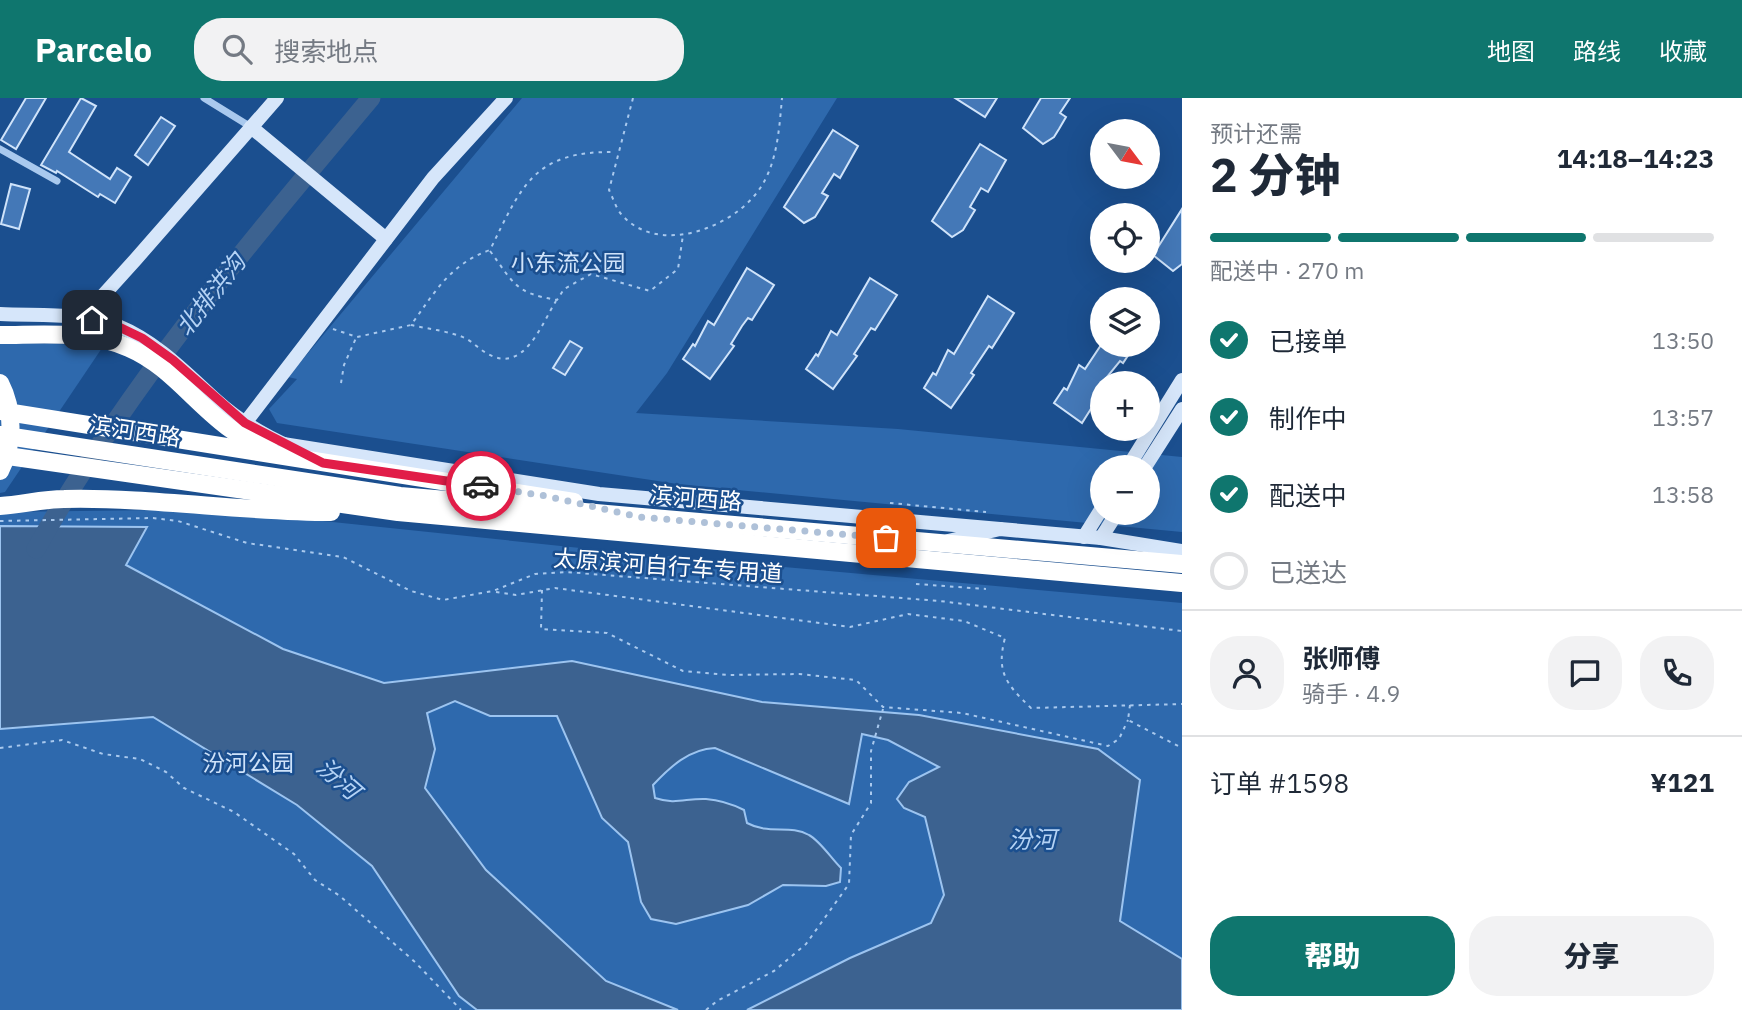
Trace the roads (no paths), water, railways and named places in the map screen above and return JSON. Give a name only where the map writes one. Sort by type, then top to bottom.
[{"type":"highway","points":[[0,335],[76,336],[130,348],[260,445],[323,463]]},
{"type":"highway","points":[[0,383],[9,405],[10,430],[0,471]]},
{"type":"highway","points":[[0,411],[546,496],[639,517]]},
{"type":"highway","name":"滨河西路","points":[[0,435],[400,496],[1182,564]]},
{"type":"highway","name":"滨河西路","points":[[8,456],[397,512],[1182,583]]},
{"type":"highway","points":[[0,506],[61,499],[173,503],[282,512],[397,512]]},
{"type":"main road","points":[[77,318],[89,311],[276,98]]},
{"type":"main road","points":[[245,423],[433,178],[506,98]]},
{"type":"main road","points":[[251,127],[386,239]]},
{"type":"main road","points":[[0,314],[77,318],[117,326],[142,338],[173,360],[223,416],[245,423],[323,463]]},
{"type":"main road","points":[[1135,455],[1182,380]]},
{"type":"main road","points":[[1153,455],[1182,409]]},
{"type":"main road","points":[[283,444],[599,494],[1101,538],[1182,551]]},
{"type":"main road","points":[[546,496],[599,494]]},
{"type":"main road","points":[[1084,537],[1091,525]]},
{"type":"main road","points":[[1101,538],[1109,525]]},
{"type":"main road","points":[[940,542],[1000,529]]},
{"type":"street","points":[[204,98],[251,127]]},
{"type":"street","points":[[0,149],[57,181]]},
{"type":"water","name":"汾河","points":[[0,526],[147,527],[126,565],[283,649],[384,683],[572,661],[762,702],[919,715],[1098,749],[1140,780],[1120,921],[1182,959],[1182,1010],[747,1010],[850,958],[931,923],[944,895],[925,817],[904,808],[897,799],[909,782],[939,767],[888,740],[862,734],[849,804],[715,748],[688,755],[653,785],[655,798],[669,801],[706,799],[730,804],[744,810],[747,823],[755,827],[794,830],[809,835],[841,868],[840,882],[826,886],[783,885],[748,905],[676,924],[651,919],[641,902],[628,842],[602,818],[557,716],[490,716],[455,701],[427,713],[435,749],[425,788],[486,870],[606,981],[678,1010],[477,1010],[459,996],[372,866],[297,805],[153,717],[0,729]]},
{"type":"waterway","name":"北排洪沟","points":[[36,549],[72,489],[150,372],[236,261],[371,98]]},
{"type":"park label","name":"小东流公园","points":[[568,263]]},
{"type":"park label","name":"汾河公园","points":[[248,763]]}]
